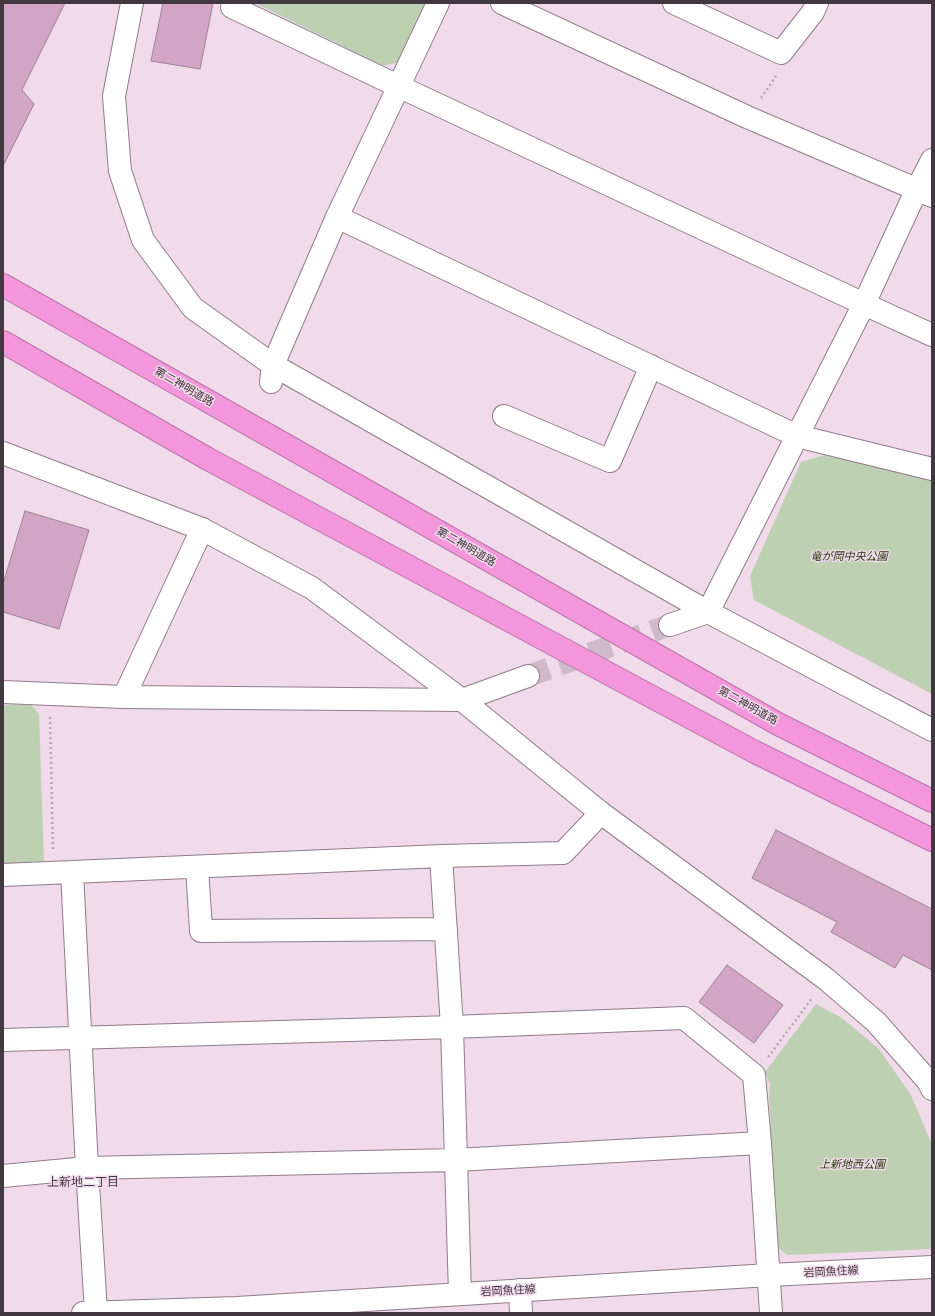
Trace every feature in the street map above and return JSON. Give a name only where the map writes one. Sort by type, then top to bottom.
[{"type":"highway","name":"第二神明道路","points":[[3,285],[778,724],[932,801]]},
{"type":"highway","points":[[3,342],[222,467],[753,751],[932,840]]},
{"type":"street","points":[[132,3],[114,96],[120,171],[143,240],[193,308],[272,374],[708,612],[932,730]]},
{"type":"street","points":[[234,3],[232,7],[398,86],[932,335]]},
{"type":"street","points":[[272,374],[337,217],[438,3]]},
{"type":"street","points":[[502,3],[747,116],[925,192]]},
{"type":"street","points":[[674,3],[781,53],[813,12],[817,3]]},
{"type":"street","points":[[670,625],[708,612],[864,304],[925,192],[932,160]]},
{"type":"street","points":[[337,217],[797,436],[932,469]]},
{"type":"street","points":[[504,416],[610,461],[651,366]]},
{"type":"street","points":[[3,453],[202,529],[312,588],[462,700],[601,813],[826,979],[876,1022],[928,1081],[932,1088]]},
{"type":"street","points":[[124,697],[202,529]]},
{"type":"street","points":[[3,692],[124,697],[462,700],[528,676]]},
{"type":"street","points":[[3,875],[442,856],[563,853],[601,813]]},
{"type":"street","points":[[442,856],[452,1027],[460,1294]]},
{"type":"street","points":[[197,867],[201,931],[446,929]]},
{"type":"street","points":[[63,872],[80,1037],[87,1168],[90,1313]]},
{"type":"street","points":[[3,1040],[452,1027],[684,1018],[754,1075],[760,1142],[771,1313]]},
{"type":"street","points":[[3,1176],[87,1168],[456,1160],[760,1142]]},
{"type":"street","name":"岩岡魚住線","points":[[90,1313],[387,1306],[460,1294],[769,1275],[932,1267]]},
{"type":"street","points":[[520,1290],[521,1313]]},
{"type":"path","points":[[747,116],[782,68],[781,53]]},
{"type":"path","points":[[50,694],[63,872]]},
{"type":"path","points":[[754,1075],[826,979]]},
{"type":"green space","points":[[255,3],[428,3],[400,62],[383,66]]},
{"type":"green space","name":"竜が岡中央公園","points":[[828,454],[932,478],[932,694],[754,600],[750,576],[801,462]]},
{"type":"green space","points":[[3,705],[31,705],[39,714],[44,862],[3,864]]},
{"type":"green space","name":"上新地西公園","points":[[816,1004],[842,1018],[879,1049],[911,1095],[932,1145],[932,1249],[788,1255],[778,1248],[769,1099],[770,1084],[765,1072]]},
{"type":"building","points":[[3,3],[65,3],[22,90],[34,104],[3,166]]},
{"type":"building","points":[[163,3],[213,3],[200,69],[151,61]]},
{"type":"building","points":[[25,511],[89,530],[59,629],[3,612],[3,584]]},
{"type":"building","points":[[776,830],[932,909],[932,970],[903,955],[895,968],[831,932],[837,922],[752,878]]},
{"type":"building","points":[[727,965],[783,1005],[754,1043],[699,1002]]},
{"type":"tunnel","points":[[528,676],[670,625]]},
{"type":"district","name":"上新地二丁目","points":[[83,1183]]}]
